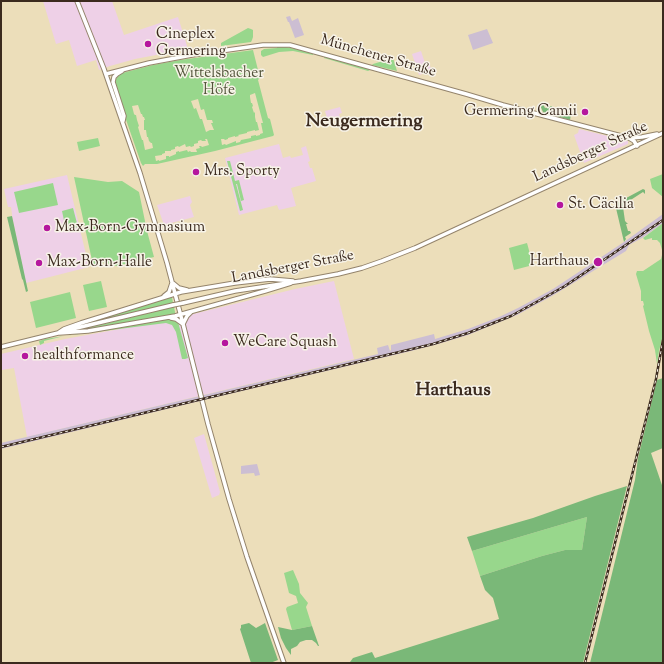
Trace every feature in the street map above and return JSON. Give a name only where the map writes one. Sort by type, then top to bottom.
[{"type":"main road","points":[[77,1],[106,74],[144,186],[181,314],[208,424],[229,499],[252,572],[284,663]]},
{"type":"main road","name":"Münchener Straße","points":[[106,74],[154,62],[192,55],[263,45],[290,45],[466,94],[503,106],[629,138]]},
{"type":"main road","points":[[122,122],[124,116],[113,85],[113,80],[117,74],[127,68]]},
{"type":"main road","points":[[629,138],[663,133]]},
{"type":"main road","name":"Landsberger Straße","points":[[1,347],[235,291],[295,282],[355,270],[415,248],[663,133]]},
{"type":"main road","points":[[629,138],[634,141],[637,146]]},
{"type":"main road","points":[[58,333],[82,322],[192,290],[270,279],[290,280],[295,282]]},
{"type":"main road","points":[[172,282],[181,289],[192,290]]},
{"type":"main road","points":[[162,298],[169,292],[172,282]]},
{"type":"main road","points":[[58,333],[88,331],[181,314],[295,282]]},
{"type":"main road","points":[[183,324],[187,316],[194,310]]},
{"type":"main road","points":[[166,317],[176,319],[183,324]]},
{"type":"shaded area","points":[[43,1],[112,1],[124,35],[178,17],[188,49],[135,59],[99,70],[96,60],[77,66],[69,40],[56,44]]},
{"type":"shaded area","points":[[290,16],[292,21],[298,18],[304,35],[295,38],[286,17]]},
{"type":"shaded area","points":[[487,29],[493,43],[473,50],[468,35]]},
{"type":"shaded area","points":[[421,51],[425,63],[429,62],[431,69],[426,70],[426,73],[419,75],[412,54]]},
{"type":"shaded area","points":[[340,107],[342,113],[339,114],[341,119],[328,122],[325,111]]},
{"type":"shaded area","points":[[579,129],[628,141],[628,144],[584,163],[574,135],[578,133]]},
{"type":"shaded area","points":[[279,144],[283,158],[303,155],[301,148],[306,146],[310,161],[308,162],[310,168],[312,168],[316,181],[291,188],[296,206],[279,210],[277,205],[239,215],[225,158]]},
{"type":"shaded area","name":"Max-Born-Gymnasium","points":[[67,175],[89,267],[26,283],[11,207],[8,207],[4,189]]},
{"type":"shaded area","points":[[190,196],[192,202],[190,205],[194,217],[164,225],[157,205]]},
{"type":"shaded area","points":[[663,214],[663,223],[629,245],[626,251],[552,296],[517,315],[468,335],[411,351],[1,449],[1,443],[378,354],[377,348],[388,345],[390,351],[391,345],[434,334],[435,339],[468,329],[499,317],[553,289]]},
{"type":"shaded area","points":[[334,281],[354,359],[27,437],[14,368],[2,370],[1,354],[65,339],[169,320]]},
{"type":"shaded area","points":[[204,434],[220,492],[219,495],[212,498],[194,438]]},
{"type":"shaded area","points":[[257,464],[260,475],[255,476],[254,473],[241,474],[241,466]]},
{"type":"green space","points":[[248,28],[253,30],[251,42],[221,46],[221,43]]},
{"type":"green space","points":[[286,47],[315,53],[370,70],[368,71],[313,54],[293,51],[279,52],[263,57],[261,55],[261,51],[264,49]]},
{"type":"green space","name":"Wittelsbacher Höfe","points":[[253,50],[260,78],[258,80],[274,135],[215,151],[157,164],[145,164],[143,166],[114,85],[115,80],[120,74],[126,72],[180,60]],"holes":[[[255,93],[263,123],[261,123],[263,133],[260,135],[251,136],[251,138],[241,140],[240,142],[236,143],[236,141],[222,145],[221,139],[225,140],[247,132],[259,130],[250,95]],[[198,99],[201,110],[204,109],[207,120],[212,120],[213,123],[211,123],[214,130],[206,132],[202,119],[200,119],[196,108],[194,109],[191,101]],[[138,105],[145,120],[144,130],[146,130],[147,137],[152,143],[153,148],[145,150],[136,115],[134,114],[132,106]],[[205,139],[207,139],[209,145],[202,147],[199,146],[200,148],[196,149],[197,152],[188,152],[187,150],[179,151],[169,157],[166,156],[166,159],[156,161],[155,156],[162,155],[165,151],[171,151],[175,149],[175,147],[185,144],[186,147],[191,147],[198,143],[198,141],[206,141]]]},
{"type":"green space","points":[[393,58],[397,71],[372,65],[373,64]]},
{"type":"green space","points":[[543,104],[545,108],[552,106],[553,110],[561,114],[568,112],[571,114],[570,120],[543,112],[540,105]]},
{"type":"green space","points":[[98,138],[100,146],[79,151],[77,142]]},
{"type":"green space","points":[[227,161],[230,161],[235,181],[239,180],[244,200],[241,201],[236,184],[243,210],[240,211]]},
{"type":"green space","points":[[663,174],[663,197],[652,188],[650,179]]},
{"type":"green space","points":[[74,177],[108,182],[122,181],[139,192],[154,257],[117,266],[105,262],[93,265]]},
{"type":"green space","points":[[53,183],[58,205],[19,213],[14,192]]},
{"type":"green space","points":[[643,189],[645,190],[645,194],[643,192],[626,203],[623,207],[625,221],[628,224],[626,224],[628,231],[631,233],[625,237],[626,239],[624,242],[615,204]]},
{"type":"green space","points":[[73,208],[78,227],[66,230],[62,211]]},
{"type":"green space","points":[[12,216],[28,291],[26,292],[7,217]]},
{"type":"green space","points":[[663,223],[663,335],[657,364],[643,301],[641,301],[641,291],[636,274],[637,271],[643,271],[661,259],[662,250],[660,243],[657,240],[652,240],[652,238],[645,240],[643,238]]},
{"type":"green space","points":[[527,243],[533,265],[514,270],[509,248]]},
{"type":"green space","points":[[101,281],[107,307],[89,311],[83,285]]},
{"type":"green space","points":[[70,292],[76,318],[36,328],[30,302]]},
{"type":"green space","points":[[172,297],[173,303],[82,325]]},
{"type":"green space","points":[[174,307],[175,314],[83,329]]},
{"type":"green space","points":[[174,319],[178,322],[188,358],[182,359],[176,332],[172,325],[166,323],[66,336]]},
{"type":"green space","points":[[63,336],[44,341],[44,343],[40,345],[39,341]]},
{"type":"green space","points":[[663,378],[663,448],[651,453],[663,488],[663,663],[590,663],[635,480],[638,458],[657,380]]},
{"type":"green space","points":[[627,486],[583,663],[345,663],[350,662],[353,658],[372,652],[375,658],[499,619],[493,598],[485,590],[480,576],[565,550],[582,550],[587,517],[472,551],[467,537],[533,518]]},
{"type":"green space","points":[[587,517],[582,550],[565,550],[480,576],[472,551]]},
{"type":"green space","points":[[293,570],[299,584],[300,593],[308,603],[306,607],[312,626],[292,630],[286,609],[287,607],[298,603],[296,596],[289,593],[284,573]]},
{"type":"green space","points":[[249,623],[256,628],[265,623],[278,660],[270,663],[251,663],[240,629],[241,625]]},
{"type":"green space","points":[[312,626],[319,646],[312,640],[306,640],[300,642],[297,646],[291,649],[291,655],[281,638],[278,627],[292,630]]},
{"type":"railway","points":[[1,447],[433,344],[468,333],[511,316],[565,286],[663,220]]},
{"type":"railway","points":[[585,663],[656,379],[663,340]]},
{"type":"place","name":"Cineplex Germering","points":[[148,44]]},
{"type":"place","name":"Germering Camii","points":[[585,112]]},
{"type":"place","name":"Mrs. Sporty","points":[[196,172]]},
{"type":"place","name":"St. Cäcilia","points":[[560,205]]},
{"type":"place","name":"Max-Born-Gymnasium","points":[[47,228]]},
{"type":"place","name":"Harthaus","points":[[598,262]]},
{"type":"place","name":"Max-Born-Halle","points":[[39,263]]},
{"type":"place","name":"WeCare Squash","points":[[225,343]]},
{"type":"place","name":"healthformance","points":[[25,356]]},
{"type":"district","name":"Neugermering","points":[[364,123]]},
{"type":"district","name":"Harthaus","points":[[453,392]]}]
